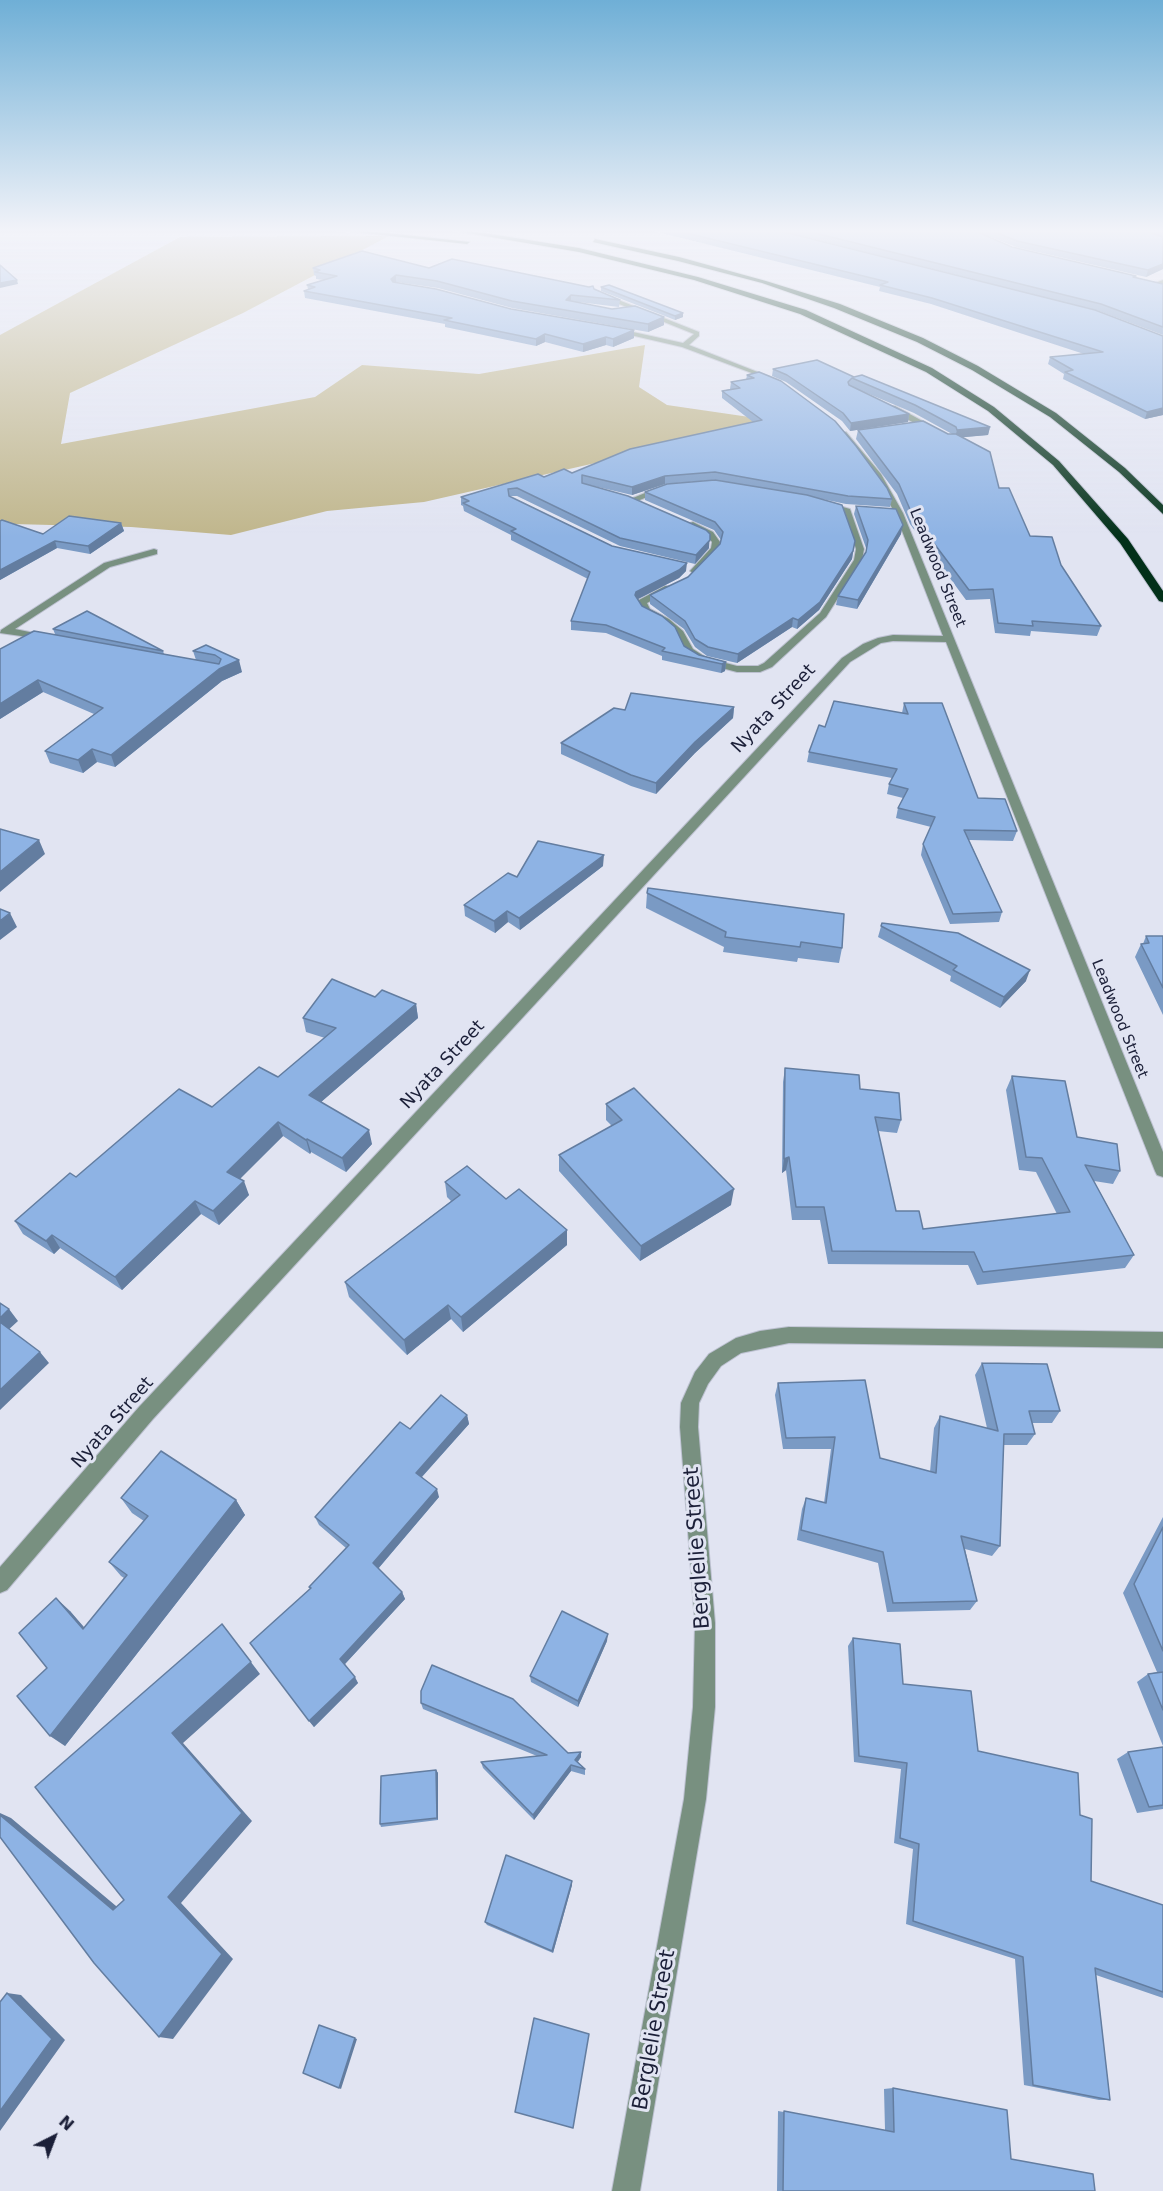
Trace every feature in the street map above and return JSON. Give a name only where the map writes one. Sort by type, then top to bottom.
[{"type":"highway","points":[[850,332],[929,370],[990,409],[1056,463],[1124,541],[1163,598]]},
{"type":"highway","points":[[898,332],[975,368],[1034,403],[1122,470],[1163,511]]},
{"type":"street","points":[[629,332],[684,345],[783,385]]},
{"type":"street","points":[[684,345],[697,335],[695,332]]},
{"type":"street","points":[[880,403],[942,434]]},
{"type":"street","points":[[913,426],[924,424]]},
{"type":"street","name":"Leadwood Street","points":[[838,425],[878,476],[950,639],[1163,1171]]},
{"type":"street","points":[[847,435],[858,434]]},
{"type":"street","points":[[651,508],[627,499],[674,487]]},
{"type":"street","points":[[674,585],[642,602],[646,611],[680,633],[689,651],[703,660],[737,669],[760,669],[768,665],[824,615],[839,593],[858,560],[860,549],[841,508],[856,510]]},
{"type":"street","points":[[680,520],[710,534],[716,542],[715,549],[692,570]]},
{"type":"street","points":[[4,632],[107,565],[154,552]]},
{"type":"street","points":[[4,632],[54,639]]},
{"type":"street","name":"Nyata Street","points":[[0,1583],[146,1413],[846,660],[878,640],[950,639]]},
{"type":"street","name":"Berglelie Street","points":[[626,2191],[695,1799],[704,1707],[705,1623],[688,1427],[690,1403],[701,1378],[715,1360],[736,1346],[760,1339],[789,1335],[1163,1340]]},
{"type":"shaded area","points":[[5,332],[201,332],[70,393],[61,444],[315,397],[362,365],[479,374],[645,345],[639,387],[667,405],[818,427],[723,434],[424,502],[327,511],[231,535],[131,527],[12,524],[0,529],[0,335]]},
{"type":"building","points":[[503,332],[629,332],[613,339],[606,337],[583,344],[545,334],[536,339]]},
{"type":"building","points":[[1040,332],[1153,332],[1163,336],[1163,408],[1147,412],[1065,372],[1073,370],[1050,357],[1103,352]]},
{"type":"building","points":[[817,360],[854,377],[862,375],[990,427],[957,430],[956,427],[915,405],[852,378],[848,382],[849,385],[909,414],[851,423],[843,413],[787,375],[773,369]]},
{"type":"building","points":[[759,372],[781,381],[835,421],[887,488],[892,499],[848,496],[715,472],[665,476],[632,487],[582,475],[582,483],[628,496],[706,530],[710,534],[710,540],[696,555],[620,538],[517,488],[508,489],[509,496],[612,546],[687,563],[679,570],[636,592],[635,595],[642,606],[662,616],[675,627],[684,646],[699,655],[726,662],[722,664],[662,651],[665,648],[606,625],[571,621],[590,572],[511,531],[516,529],[463,503],[469,501],[461,497],[538,474],[544,477],[564,469],[572,473],[630,449],[762,420],[722,391],[740,388],[731,382],[754,378],[747,375]]},
{"type":"building","points":[[923,421],[948,434],[956,434],[990,452],[999,488],[1009,488],[1030,536],[1052,537],[1061,565],[1101,626],[1032,621],[1033,626],[998,623],[993,589],[969,590],[912,514],[899,484],[858,430]]},
{"type":"building","points":[[715,480],[807,495],[842,505],[855,541],[853,551],[820,602],[798,620],[793,618],[738,654],[708,647],[695,639],[685,621],[650,595],[688,577],[720,544],[723,532],[715,522],[645,492],[667,484]]},
{"type":"building","points":[[856,506],[896,509],[903,525],[858,600],[838,596],[866,552],[868,540]]},
{"type":"building","points":[[69,516],[121,523],[88,546],[55,541],[0,570],[0,521],[43,534]]},
{"type":"building","points":[[87,611],[163,651],[53,629]]},
{"type":"building","points":[[34,631],[219,664],[221,659],[215,655],[193,651],[206,645],[239,660],[219,669],[111,755],[92,749],[78,760],[45,751],[103,708],[38,680],[0,704],[0,649]]},
{"type":"building","points":[[631,693],[734,707],[695,742],[656,783],[631,775],[561,743],[614,708],[625,710]]},
{"type":"building","points":[[834,701],[908,714],[904,703],[942,703],[978,798],[1005,799],[1017,831],[964,830],[1002,912],[953,914],[923,844],[935,817],[898,808],[908,789],[889,784],[897,769],[809,752],[819,725],[825,727]]},
{"type":"building","points":[[0,829],[39,840],[0,872]]},
{"type":"building","points":[[538,841],[604,855],[519,918],[507,911],[494,921],[464,905],[508,873],[517,877]]},
{"type":"building","points":[[648,888],[844,914],[842,948],[801,942],[800,947],[725,937],[726,932],[647,893]]},
{"type":"building","points":[[0,909],[10,913],[0,921]]},
{"type":"building","points":[[882,923],[958,933],[1030,970],[1004,997],[953,970],[957,966],[881,926]]},
{"type":"building","points":[[1146,936],[1163,936],[1163,988],[1141,944],[1149,943]]},
{"type":"building","points":[[332,979],[375,997],[382,990],[416,1004],[309,1095],[369,1130],[342,1158],[306,1140],[278,1122],[227,1172],[244,1181],[213,1211],[195,1201],[115,1277],[52,1235],[46,1241],[15,1221],[70,1173],[76,1177],[179,1089],[212,1107],[259,1067],[278,1077],[336,1028],[303,1018]]},
{"type":"building","points":[[785,1068],[859,1075],[860,1089],[899,1093],[901,1120],[875,1117],[896,1211],[919,1211],[923,1229],[1070,1212],[1042,1158],[1026,1157],[1012,1076],[1065,1081],[1077,1137],[1117,1144],[1120,1171],[1085,1165],[1134,1255],[983,1272],[974,1252],[832,1251],[824,1207],[796,1207],[789,1157],[784,1159]]},
{"type":"building","points":[[634,1088],[734,1189],[641,1246],[559,1155],[622,1120],[606,1104]]},
{"type":"building","points":[[467,1166],[506,1199],[519,1189],[567,1230],[461,1317],[448,1305],[404,1340],[345,1282],[460,1195],[445,1182]]},
{"type":"building","points":[[0,1303],[9,1309],[0,1318]]},
{"type":"building","points":[[0,1322],[40,1352],[0,1390]]},
{"type":"building","points":[[982,1363],[1047,1364],[1060,1411],[1029,1411],[1035,1434],[1004,1434],[1000,1546],[961,1536],[977,1601],[893,1603],[883,1552],[801,1530],[806,1498],[826,1503],[835,1437],[786,1438],[778,1383],[865,1380],[880,1458],[936,1473],[940,1416],[998,1431]]},
{"type":"building","points":[[441,1395],[467,1415],[416,1473],[437,1489],[373,1563],[402,1592],[340,1659],[355,1677],[309,1721],[250,1643],[311,1588],[309,1587],[349,1545],[315,1517],[400,1422],[410,1429]]},
{"type":"building","points":[[161,1451],[236,1500],[50,1736],[17,1696],[47,1668],[19,1633],[56,1598],[83,1629],[127,1575],[109,1562],[148,1516],[121,1498]]},
{"type":"building","points":[[1163,1527],[1163,1651],[1134,1584]]},
{"type":"building","points":[[562,1611],[608,1634],[578,1701],[530,1676]]},
{"type":"building","points":[[222,1624],[251,1662],[172,1733],[242,1813],[168,1897],[222,1954],[159,2037],[94,1963],[0,1837],[0,1815],[113,1910],[124,1900],[35,1787]]},
{"type":"building","points":[[853,1638],[900,1644],[903,1684],[971,1691],[978,1751],[1078,1773],[1080,1815],[1092,1819],[1091,1881],[1163,1905],[1163,1992],[1095,1968],[1110,2100],[1033,2085],[1023,1957],[913,1921],[919,1844],[900,1838],[907,1763],[859,1756]]},
{"type":"building","points":[[432,1665],[513,1699],[568,1753],[581,1752],[575,1760],[585,1769],[571,1765],[533,1815],[481,1762],[547,1755],[421,1703],[421,1691]]},
{"type":"building","points":[[1163,1672],[1163,1710],[1148,1674]]},
{"type":"building","points":[[1163,1747],[1163,1805],[1149,1807],[1128,1752]]},
{"type":"building","points":[[436,1770],[437,1818],[380,1824],[381,1776]]},
{"type":"building","points":[[506,1855],[572,1881],[552,1951],[485,1922]]},
{"type":"building","points":[[7,1993],[52,2039],[0,2111],[0,2002]]},
{"type":"building","points":[[534,2018],[589,2034],[573,2128],[515,2112]]},
{"type":"building","points":[[319,2025],[355,2038],[339,2088],[303,2073]]},
{"type":"building","points":[[893,2088],[1007,2110],[1011,2159],[1093,2174],[1095,2191],[783,2191],[784,2111],[894,2132]]}]
